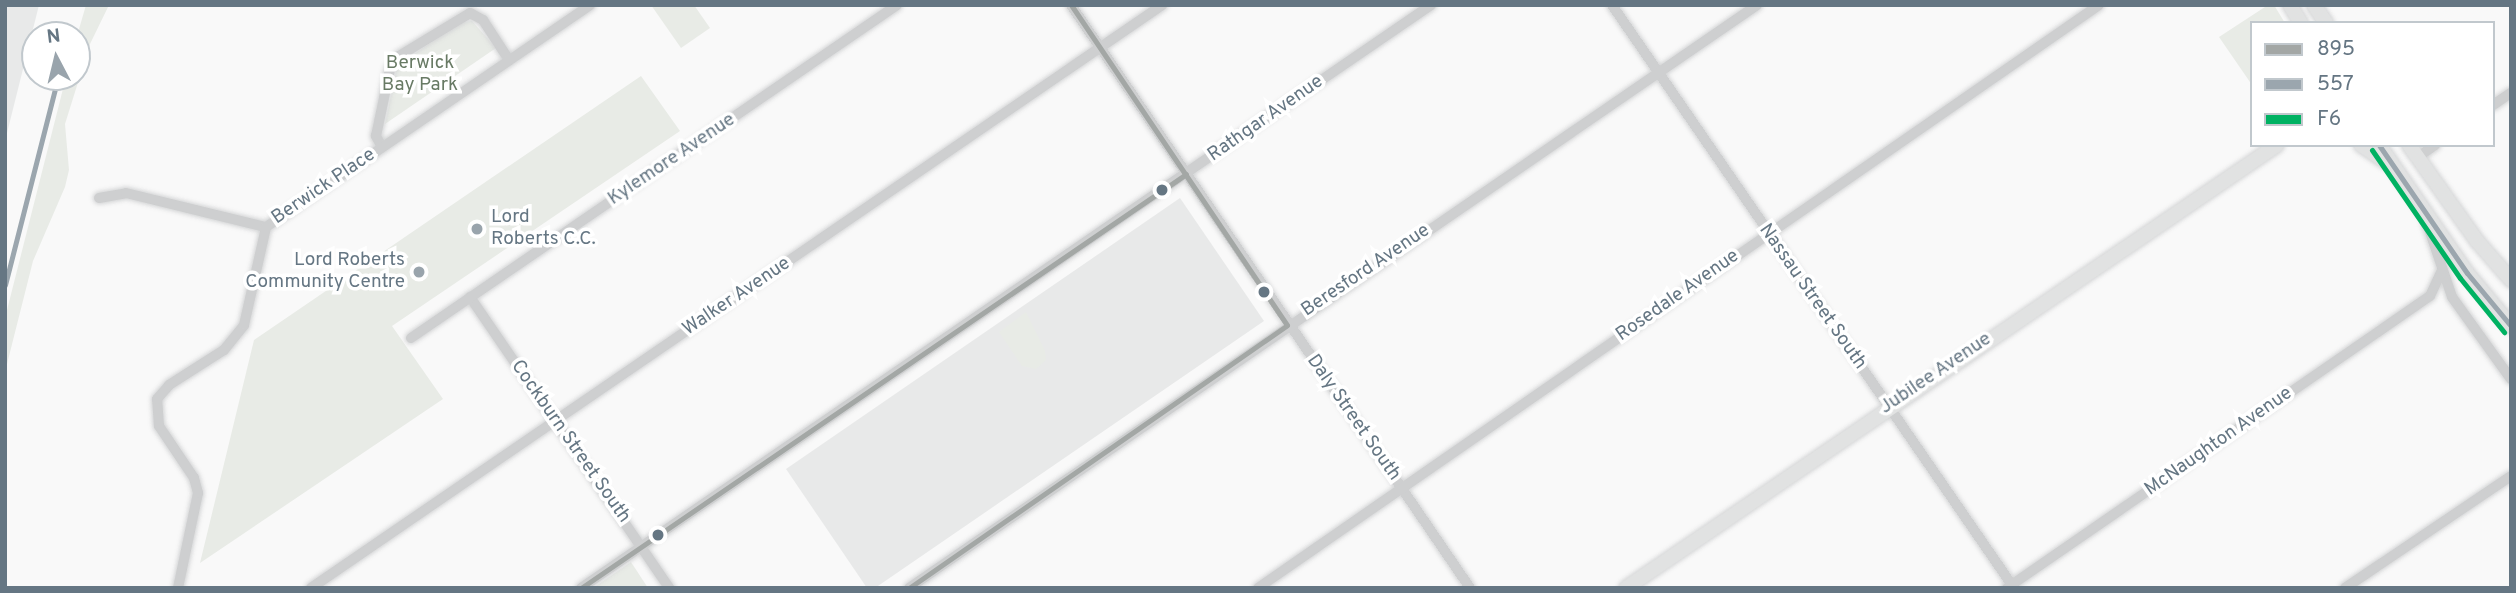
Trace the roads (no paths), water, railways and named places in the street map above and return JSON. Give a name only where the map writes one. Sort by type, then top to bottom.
[{"type":"main road","points":[[2290,5],[2300,21]]},
{"type":"main road","points":[[2314,5],[2325,21]]},
{"type":"main road","name":"Jubilee Avenue","points":[[2246,163],[2266,147]]},
{"type":"main road","name":"Jubilee Avenue","points":[[1626,588],[1888,406],[2274,147]]},
{"type":"main road","points":[[2364,147],[2394,167]]},
{"type":"main road","points":[[2380,147],[2417,202],[2511,326]]},
{"type":"main road","points":[[2413,151],[2477,241],[2511,280]]},
{"type":"street","name":"Berwick Place","points":[[266,227],[590,5]]},
{"type":"street","name":"Kylemore Avenue","points":[[411,338],[897,5]]},
{"type":"street","name":"Daly Street South","points":[[1071,5],[1287,325],[1470,588]]},
{"type":"street","name":"Walker Avenue","points":[[311,588],[1162,5]]},
{"type":"street","name":"Rathgar Avenue","points":[[582,588],[1431,5]]},
{"type":"street","name":"Nassau Street South","points":[[1612,5],[2011,587]]},
{"type":"street","name":"Beresford Avenue","points":[[909,588],[1287,325],[1756,5]]},
{"type":"street","name":"Rosedale Avenue","points":[[1258,588],[2099,5]]},
{"type":"street","name":"Berwick Place","points":[[382,147],[376,136],[390,69],[399,57],[470,13],[483,20],[509,60]]},
{"type":"street","points":[[2495,104],[2511,93]]},
{"type":"street","points":[[99,198],[126,193],[266,227],[244,324],[224,349],[169,385],[157,399],[159,426],[194,478],[198,493],[178,588]]},
{"type":"street","points":[[2417,202],[2452,297],[2511,379]]},
{"type":"street","points":[[2442,270],[2430,296],[2452,297]]},
{"type":"street","name":"McNaughton Avenue","points":[[2011,587],[2430,296]]},
{"type":"street","name":"Cockburn Street South","points":[[470,297],[669,588]]},
{"type":"street","points":[[2345,588],[2511,476]]},
{"type":"place","name":"Lord Roberts C.C.","points":[[477,229]]},
{"type":"place","name":"Lord Roberts Community Centre","points":[[419,272]]},
{"type":"park label","name":"Berwick Bay Park","points":[[420,75]]}]
